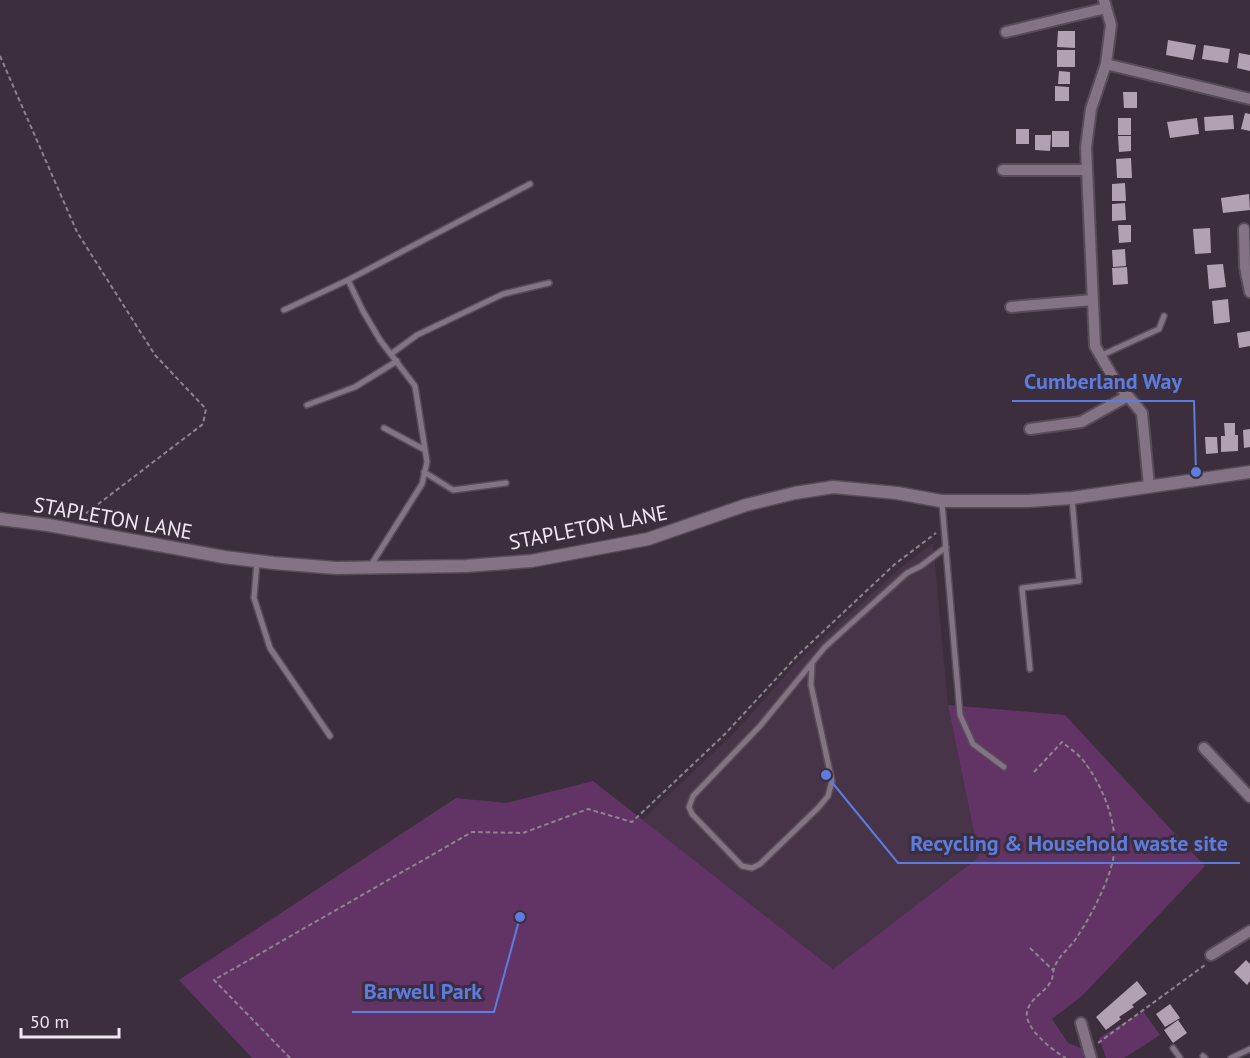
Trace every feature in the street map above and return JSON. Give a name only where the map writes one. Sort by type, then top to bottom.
[{"type":"street","points":[[1006,32],[1105,4],[1111,25],[1106,64],[1091,109],[1086,147],[1095,346],[1114,379],[1142,413],[1149,486]]},
{"type":"street","points":[[1106,64],[1250,99]]},
{"type":"street","points":[[1004,170],[1087,170]]},
{"type":"street","points":[[1244,229],[1245,267],[1250,292]]},
{"type":"street","points":[[1011,307],[1093,300]]},
{"type":"street","points":[[1030,429],[1081,423],[1128,396]]},
{"type":"street","name":"STAPLETON LANE","points":[[0,519],[257,561],[336,568],[466,566],[531,561],[648,539],[746,505],[795,493],[833,487],[897,493],[941,501],[1028,501],[1072,498],[1250,472]]},
{"type":"street","points":[[1204,748],[1250,797]]},
{"type":"street","points":[[1211,955],[1250,931]]},
{"type":"street","points":[[1081,1023],[1090,1054]]},
{"type":"lane","points":[[284,310],[348,280],[530,184]]},
{"type":"lane","points":[[348,280],[363,310],[396,362],[415,386],[427,462],[422,484],[370,567]]},
{"type":"lane","points":[[391,354],[417,335],[503,294],[549,284]]},
{"type":"lane","points":[[1100,356],[1159,329],[1164,316]]},
{"type":"lane","points":[[307,405],[355,387],[396,362]]},
{"type":"lane","points":[[384,428],[425,450]]},
{"type":"lane","points":[[424,472],[453,490],[506,483]]},
{"type":"lane","points":[[1030,669],[1022,588],[1078,581],[1072,498]]},
{"type":"lane","points":[[941,501],[960,716],[973,744],[1004,767]]},
{"type":"lane","points":[[812,664],[811,686],[832,781],[828,796],[760,864],[752,868],[742,866],[692,814],[689,807],[693,796],[759,726],[825,647],[907,573],[921,566],[946,547]]},
{"type":"lane","points":[[257,561],[254,598],[270,648],[330,736]]},
{"type":"lane","points":[[1173,1048],[1180,1058]]},
{"type":"lane","points":[[1231,1058],[1250,1049]]},
{"type":"path","points":[[0,56],[77,232],[155,355],[206,409],[203,424],[66,528]]},
{"type":"path","points":[[290,1058],[214,980],[472,832],[523,833],[588,809],[632,822],[725,734],[797,656],[895,564],[944,526]]},
{"type":"path","points":[[1034,772],[1062,742],[1082,759],[1094,777],[1114,828],[1114,855],[1106,878],[1077,938],[1055,965],[1051,982],[1031,1001],[1027,1013],[1028,1024],[1035,1034],[1066,1058]]},
{"type":"path","points":[[1030,948],[1054,971]]},
{"type":"path","points":[[1090,1054],[1204,967],[1211,955]]},
{"type":"shaded area","points":[[933,543],[948,705],[979,857],[833,969],[642,820],[737,730],[799,660],[899,569]]},
{"type":"shaded area","points":[[948,705],[1065,715],[1205,866],[1083,995],[1052,1019],[1068,1043],[1083,1049],[1083,1058],[252,1058],[179,980],[456,798],[506,803],[593,781],[833,969],[979,857]]},
{"type":"shaded area","points":[[1143,1011],[1160,1035],[1124,1058],[1106,1058],[1099,1038]]},
{"type":"building","points":[[1058,31],[1075,31],[1075,48],[1057,47]]},
{"type":"building","points":[[1168,40],[1196,45],[1193,60],[1166,55]]},
{"type":"building","points":[[1204,45],[1230,49],[1228,63],[1202,59]]},
{"type":"building","points":[[1057,50],[1075,50],[1075,67],[1057,67]]},
{"type":"building","points":[[1239,53],[1250,55],[1250,71],[1237,68]]},
{"type":"building","points":[[1059,71],[1070,72],[1070,84],[1058,84]]},
{"type":"building","points":[[1055,86],[1069,87],[1069,101],[1055,101]]},
{"type":"building","points":[[1123,92],[1137,92],[1137,108],[1124,108]]},
{"type":"building","points":[[1245,113],[1250,114],[1250,131],[1241,129]]},
{"type":"building","points":[[1233,115],[1234,129],[1205,131],[1204,117]]},
{"type":"building","points":[[1118,118],[1131,118],[1131,135],[1118,135]]},
{"type":"building","points":[[1197,118],[1199,134],[1170,138],[1167,122]]},
{"type":"building","points":[[1016,129],[1029,129],[1029,144],[1016,144]]},
{"type":"building","points":[[1052,131],[1069,131],[1069,147],[1052,147]]},
{"type":"building","points":[[1035,135],[1051,135],[1050,151],[1035,150]]},
{"type":"building","points":[[1118,136],[1131,136],[1131,151],[1119,152]]},
{"type":"building","points":[[1131,158],[1132,178],[1117,178],[1116,159]]},
{"type":"building","points":[[1125,183],[1126,201],[1112,201],[1112,184]]},
{"type":"building","points":[[1249,194],[1250,210],[1223,213],[1221,198]]},
{"type":"building","points":[[1125,203],[1126,220],[1112,221],[1112,204]]},
{"type":"building","points":[[1118,225],[1131,225],[1131,242],[1119,243]]},
{"type":"building","points":[[1210,228],[1211,253],[1195,254],[1193,229]]},
{"type":"building","points":[[1125,249],[1126,266],[1113,267],[1112,250]]},
{"type":"building","points":[[1223,264],[1226,287],[1209,289],[1207,265]]},
{"type":"building","points":[[1127,267],[1128,284],[1113,285],[1112,268]]},
{"type":"building","points":[[1228,299],[1230,322],[1214,324],[1212,301]]},
{"type":"building","points":[[1250,331],[1250,346],[1239,348],[1237,333]]},
{"type":"building","points":[[1224,423],[1235,423],[1238,451],[1221,452],[1221,436],[1225,436]]},
{"type":"building","points":[[1250,429],[1250,447],[1244,448],[1243,430]]},
{"type":"building","points":[[1205,437],[1217,437],[1218,453],[1206,454]]},
{"type":"building","points":[[1246,960],[1250,964],[1250,981],[1247,985],[1234,972]]},
{"type":"building","points":[[1137,981],[1147,994],[1106,1030],[1096,1017]]},
{"type":"building","points":[[1170,1004],[1180,1018],[1165,1027],[1156,1014]]},
{"type":"building","points":[[1178,1020],[1187,1033],[1173,1043],[1164,1030]]},
{"type":"place","name":"Cumberland Way","points":[[1196,472]]},
{"type":"place","name":"Recycling & Household waste site","points":[[826,775]]},
{"type":"place","name":"Barwell Park","points":[[520,917]]}]
